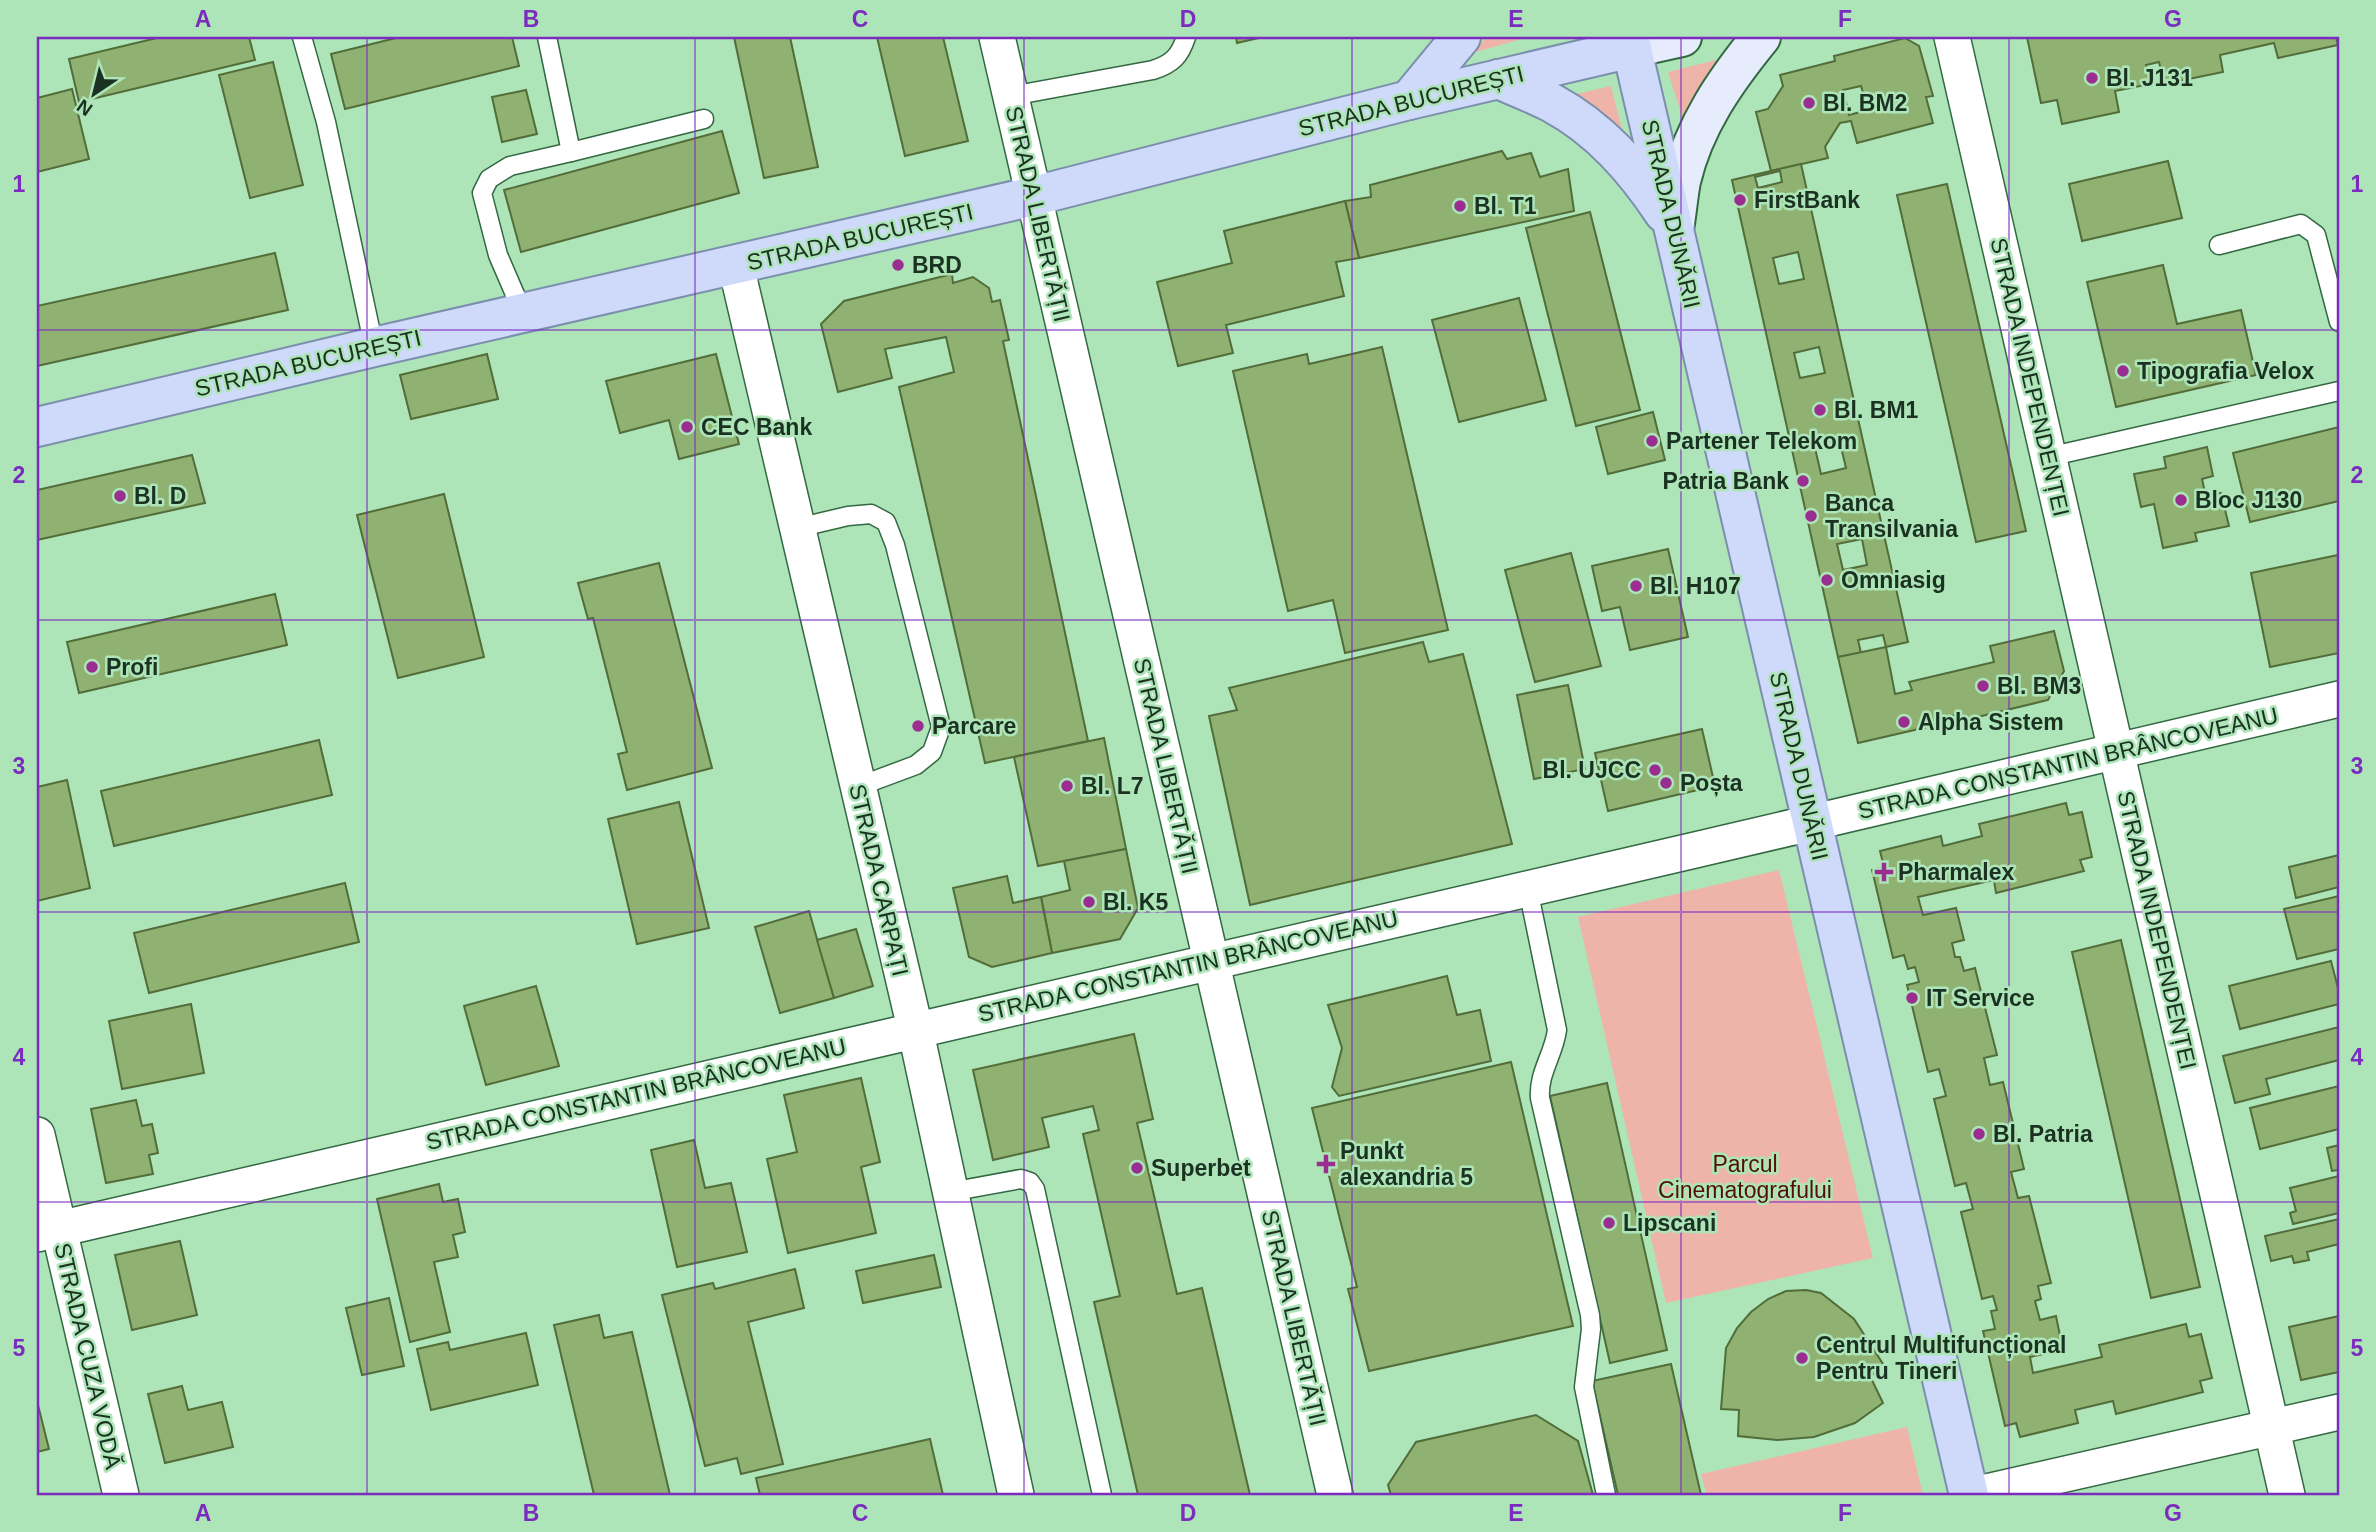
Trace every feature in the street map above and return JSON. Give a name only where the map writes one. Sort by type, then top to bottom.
[{"type":"main road","points":[[1409,100],[1461,37]]},
{"type":"main road","name":"STRADA BUCUREȘTI","points":[[37,427],[1034,196],[1631,43]]},
{"type":"main road","name":"STRADA DUNĂRII","points":[[1631,43],[1971,1495]]},
{"type":"main road","points":[[1498,79],[1553,104],[1586,124],[1616,150],[1644,183],[1674,229]]},
{"type":"street","name":"STRADA LIBERTĂȚII","points":[[997,37],[1335,1495]]},
{"type":"street","name":"STRADA BUCUREȘTI","points":[[1631,43],[1682,37]]},
{"type":"street","points":[[1674,229],[1681,182],[1703,119],[1737,67],[1761,37]]},
{"type":"street","name":"STRADA INDEPENDENȚEI","points":[[1952,37],[2287,1495]]},
{"type":"street","name":"STRADA CARPAȚI","points":[[736,266],[915,1028],[1016,1495]]},
{"type":"street","name":"STRADA CONSTANTIN BRÂNCOVEANU","points":[[48,1231],[2339,699]]},
{"type":"street","name":"STRADA CUZA VODĂ","points":[[37,1135],[48,1231],[121,1495]]},
{"type":"street","points":[[1971,1495],[2339,1412]]},
{"type":"lane","points":[[302,37],[326,122],[374,347]]},
{"type":"lane","points":[[547,37],[571,152]]},
{"type":"lane","points":[[1011,96],[1168,65],[1181,53],[1186,37]]},
{"type":"lane","points":[[523,313],[498,255],[482,193],[489,179],[510,166],[704,119]]},
{"type":"lane","points":[[2219,245],[2301,224],[2316,235],[2339,322]]},
{"type":"lane","points":[[2048,457],[2339,391]]},
{"type":"lane","points":[[797,528],[848,516],[871,514],[886,522],[895,545],[941,727],[932,752],[916,765],[857,787]]},
{"type":"lane","points":[[1528,889],[1557,1030],[1555,1045],[1542,1074],[1540,1098],[1590,1315],[1591,1329],[1584,1387],[1606,1495]]},
{"type":"lane","points":[[950,1192],[1021,1179],[1030,1182],[1035,1189],[1102,1495]]},
{"type":"green space","points":[[1487,37],[1529,37],[1472,53]]},
{"type":"green space","points":[[1728,57],[1689,138],[1668,72]]},
{"type":"green space","points":[[1611,86],[1623,133],[1568,96]]},
{"type":"green space","name":"Parcul Cinematografului","points":[[1779,870],[1873,1258],[1666,1303],[1578,917]]},
{"type":"green space","points":[[1907,1427],[1923,1495],[1707,1495],[1701,1474]]},
{"type":"building","points":[[161,37],[249,37],[255,60],[79,102],[69,59]]},
{"type":"building","points":[[400,37],[512,37],[519,66],[345,109],[331,54]]},
{"type":"building","points":[[734,37],[790,37],[818,167],[764,178]]},
{"type":"building","points":[[877,37],[943,37],[968,141],[905,156]]},
{"type":"building","points":[[1236,37],[1263,37],[1237,43]]},
{"type":"building","name":"Bl. J131","points":[[2027,37],[2336,37],[2338,45],[2278,58],[2274,43],[2220,55],[2223,72],[2164,84],[2159,62],[2146,65],[2150,84],[2115,91],[2119,112],[2062,124],[2057,100],[2041,103]]},
{"type":"building","name":"Bl. BM2","points":[[1905,38],[1919,46],[1933,96],[1926,97],[1933,123],[1857,143],[1851,121],[1840,123],[1825,147],[1828,158],[1771,171],[1756,112],[1768,109],[1783,86],[1780,75],[1835,61],[1834,56]],"holes":[[[1861,86],[1868,110],[1849,115],[1843,90]]]},
{"type":"building","points":[[273,62],[303,185],[250,198],[219,75]]},
{"type":"building","points":[[72,89],[89,159],[37,172],[37,98]]},
{"type":"building","points":[[526,90],[537,134],[502,142],[492,97]]},
{"type":"building","points":[[722,131],[739,193],[521,252],[504,190]]},
{"type":"building","name":"Bl. T1","points":[[1502,151],[1507,159],[1531,153],[1540,177],[1568,169],[1574,211],[1359,258],[1345,201],[1371,197],[1370,185]]},
{"type":"building","points":[[2168,161],[2182,218],[2082,241],[2069,184]]},
{"type":"building","name":"Bl. BM1","points":[[1801,164],[1908,642],[1886,647],[1883,635],[1858,640],[1861,653],[1838,657],[1732,180]],"holes":[[[1780,171],[1782,182],[1758,188],[1755,177]],[[1798,252],[1804,279],[1779,284],[1773,258]],[[1819,347],[1825,373],[1800,378],[1794,353]],[[1840,443],[1846,468],[1821,474],[1815,448]],[[1862,539],[1867,565],[1843,570],[1837,544]]]},
{"type":"building","points":[[1947,184],[2026,531],[1976,542],[1897,195]]},
{"type":"building","points":[[1345,201],[1359,258],[1336,262],[1344,296],[1226,325],[1233,353],[1178,366],[1157,282],[1232,263],[1224,231]]},
{"type":"building","points":[[1590,212],[1640,410],[1576,426],[1526,228]]},
{"type":"building","points":[[275,253],[288,310],[37,366],[37,306]]},
{"type":"building","points":[[2163,265],[2177,324],[2241,310],[2256,375],[2116,407],[2087,282]]},
{"type":"building","points":[[952,274],[953,283],[973,277],[989,288],[992,302],[1000,300],[1009,340],[1003,341],[1088,741],[985,763],[899,387],[954,372],[946,337],[885,349],[892,378],[838,392],[821,324],[844,301]]},
{"type":"building","points":[[1519,298],[1546,400],[1459,422],[1432,320]]},
{"type":"building","points":[[1382,347],[1448,630],[1345,653],[1333,600],[1288,611],[1233,371],[1307,354],[1309,364]]},
{"type":"building","points":[[487,354],[498,399],[411,419],[400,375]]},
{"type":"building","points":[[716,354],[739,444],[679,459],[669,420],[620,433],[606,381]]},
{"type":"building","points":[[1653,412],[1665,460],[1608,474],[1596,427]]},
{"type":"building","points":[[2339,427],[2339,501],[2250,522],[2233,453]]},
{"type":"building","name":"Bloc J130","points":[[2207,447],[2213,476],[2202,479],[2206,497],[2221,493],[2229,526],[2195,533],[2197,541],[2163,548],[2154,504],[2141,507],[2134,474],[2166,468],[2164,457]]},
{"type":"building","name":"Bl. D","points":[[192,455],[205,503],[37,540],[37,490]]},
{"type":"building","points":[[444,494],[484,657],[398,678],[357,515]]},
{"type":"building","name":"Bl. H107","points":[[1668,549],[1688,637],[1630,650],[1620,607],[1602,611],[1592,566]]},
{"type":"building","points":[[1571,553],[1601,666],[1535,682],[1505,570]]},
{"type":"building","points":[[2338,555],[2339,653],[2270,667],[2251,573]]},
{"type":"building","points":[[659,563],[712,768],[627,790],[618,754],[627,752],[593,618],[588,619],[578,583]]},
{"type":"building","points":[[275,594],[287,645],[79,693],[67,642]]},
{"type":"building","name":"Bl. BM3","points":[[2054,631],[2064,671],[2048,700],[1957,722],[1956,715],[1931,721],[1932,726],[1858,743],[1838,657],[1886,647],[1895,694],[1912,690],[1909,682],[1994,662],[1990,646]]},
{"type":"building","points":[[1423,642],[1429,662],[1463,654],[1512,844],[1250,905],[1209,716],[1237,710],[1229,688]]},
{"type":"building","points":[[1568,685],[1585,769],[1534,779],[1517,695]]},
{"type":"building","name":"Bl. UJCC","points":[[1702,729],[1715,786],[1608,811],[1595,753]]},
{"type":"building","name":"Bl. L7","points":[[1104,738],[1126,849],[1038,866],[1014,757]]},
{"type":"building","points":[[319,740],[332,795],[114,846],[101,791]]},
{"type":"building","points":[[67,780],[90,888],[37,901],[37,787]]},
{"type":"building","points":[[679,802],[709,928],[637,944],[608,819]]},
{"type":"building","name":"Bl. Patria","points":[[2066,803],[2069,815],[2082,812],[2092,857],[2080,860],[2084,871],[1996,893],[1994,880],[1918,897],[1923,915],[1956,908],[1964,940],[1952,943],[1955,957],[1960,957],[1964,971],[1975,968],[1997,1055],[1984,1058],[1990,1085],[2003,1082],[2024,1169],[2011,1172],[2018,1198],[2029,1196],[2051,1283],[2038,1286],[2041,1299],[2035,1301],[2040,1320],[2056,1316],[2063,1350],[2030,1357],[2033,1373],[2102,1357],[2099,1345],[2186,1324],[2189,1337],[2201,1334],[2212,1378],[2200,1381],[2203,1392],[2116,1414],[2113,1401],[2075,1410],[2078,1423],[2020,1437],[2016,1423],[2005,1426],[1983,1331],[1995,1329],[1991,1311],[1997,1310],[1993,1296],[1982,1299],[1961,1212],[1973,1209],[1966,1183],[1955,1186],[1934,1099],[1946,1096],[1939,1069],[1928,1072],[1907,985],[1919,982],[1915,967],[1908,969],[1904,955],[1893,958],[1872,870],[1884,867],[1880,851],[1941,836],[1943,846],[1982,836],[1979,824]]},
{"type":"building","name":"Bl. K5","points":[[1126,849],[1138,908],[1120,939],[1052,953],[1041,897],[1070,890],[1064,861]]},
{"type":"building","points":[[2339,855],[2339,887],[2296,898],[2289,867]]},
{"type":"building","points":[[1007,876],[1013,903],[1041,897],[1052,953],[992,967],[969,957],[953,888]]},
{"type":"building","points":[[345,883],[359,942],[149,993],[134,933]]},
{"type":"building","points":[[2339,896],[2339,949],[2297,959],[2284,909]]},
{"type":"building","points":[[809,911],[834,998],[780,1013],[755,927]]},
{"type":"building","points":[[856,929],[873,986],[834,998],[817,940]]},
{"type":"building","points":[[2121,940],[2200,1287],[2151,1298],[2072,952]]},
{"type":"building","points":[[2331,961],[2339,992],[2339,1004],[2240,1029],[2229,986]]},
{"type":"building","points":[[1447,976],[1457,1015],[1480,1010],[1491,1061],[1339,1096],[1332,1087],[1342,1048],[1328,1005]]},
{"type":"building","points":[[536,986],[559,1066],[486,1085],[464,1006]]},
{"type":"building","points":[[191,1004],[204,1073],[122,1089],[109,1021]]},
{"type":"building","points":[[2339,1027],[2339,1060],[2266,1079],[2270,1094],[2235,1103],[2223,1056]]},
{"type":"building","points":[[1134,1034],[1153,1119],[1137,1123],[1177,1294],[1202,1288],[1250,1495],[1138,1495],[1094,1302],[1120,1296],[1083,1134],[1099,1130],[1093,1106],[1042,1118],[1049,1147],[993,1160],[973,1070]]},
{"type":"building","points":[[1511,1062],[1573,1326],[1369,1371],[1348,1289],[1357,1287],[1312,1108]]},
{"type":"building","points":[[861,1078],[880,1162],[861,1167],[876,1233],[788,1253],[767,1159],[797,1152],[784,1095]]},
{"type":"building","name":"Lipscani","points":[[1607,1083],[1667,1350],[1610,1363],[1550,1096]]},
{"type":"building","points":[[2339,1086],[2339,1129],[2260,1149],[2250,1108]]},
{"type":"building","points":[[136,1100],[142,1126],[152,1124],[158,1153],[149,1155],[153,1174],[106,1183],[91,1109]]},
{"type":"building","points":[[694,1140],[705,1188],[731,1183],[747,1252],[677,1267],[651,1150]]},
{"type":"building","points":[[2339,1145],[2339,1170],[2332,1171],[2327,1148]]},
{"type":"building","points":[[2339,1176],[2339,1213],[2293,1224],[2290,1213],[2296,1211],[2290,1188]]},
{"type":"building","points":[[439,1184],[443,1202],[458,1199],[465,1232],[453,1235],[458,1257],[434,1262],[450,1332],[410,1342],[377,1199]]},
{"type":"building","points":[[2339,1219],[2339,1244],[2307,1252],[2309,1260],[2294,1263],[2292,1256],[2271,1261],[2265,1236]]},
{"type":"building","points":[[180,1241],[197,1315],[132,1330],[115,1255]]},
{"type":"building","points":[[934,1255],[941,1287],[863,1303],[856,1271]]},
{"type":"building","points":[[795,1269],[804,1308],[748,1322],[783,1464],[741,1474],[737,1458],[705,1466],[662,1295],[713,1283],[715,1289]]},
{"type":"building","name":"Centrul Multifuncțional Pentru Tineri","points":[[1806,1290],[1821,1293],[1854,1319],[1885,1367],[1870,1376],[1883,1403],[1855,1423],[1814,1437],[1777,1440],[1738,1436],[1739,1410],[1721,1409],[1726,1348],[1737,1328],[1751,1312],[1768,1299],[1786,1291]]},
{"type":"building","points":[[389,1298],[404,1366],[362,1375],[346,1308]]},
{"type":"building","points":[[599,1315],[604,1338],[632,1332],[670,1495],[594,1495],[554,1325]]},
{"type":"building","points":[[2339,1316],[2339,1372],[2301,1380],[2289,1327]]},
{"type":"building","points":[[526,1333],[538,1385],[431,1410],[417,1349],[448,1342],[450,1350]]},
{"type":"building","points":[[1671,1364],[1701,1495],[1618,1495],[1592,1381]]},
{"type":"building","points":[[182,1386],[188,1410],[222,1402],[233,1447],[165,1463],[148,1394]]},
{"type":"building","points":[[37,1401],[49,1449],[37,1452]]},
{"type":"building","points":[[1536,1415],[1578,1441],[1593,1495],[1391,1495],[1388,1485],[1416,1442]]},
{"type":"building","points":[[930,1439],[943,1495],[760,1495],[756,1478]]},
{"type":"place","name":"Bl. J131","points":[[2092,78]]},
{"type":"place","name":"Bl. BM2","points":[[1809,103]]},
{"type":"place","name":"FirstBank","points":[[1740,200]]},
{"type":"place","name":"Bl. T1","points":[[1460,206]]},
{"type":"place","name":"BRD","points":[[898,265]]},
{"type":"place","name":"Tipografia Velox","points":[[2123,371]]},
{"type":"place","name":"Bl. BM1","points":[[1820,410]]},
{"type":"place","name":"CEC Bank","points":[[687,427]]},
{"type":"place","name":"Partener Telekom","points":[[1652,441]]},
{"type":"place","name":"Patria Bank","points":[[1803,481]]},
{"type":"place","name":"Bl. D","points":[[120,496]]},
{"type":"place","name":"Bloc J130","points":[[2181,500]]},
{"type":"place","name":"Banca Transilvania","points":[[1811,516]]},
{"type":"place","name":"Omniasig","points":[[1827,580]]},
{"type":"place","name":"Bl. H107","points":[[1636,586]]},
{"type":"place","name":"Profi","points":[[92,667]]},
{"type":"place","name":"Bl. BM3","points":[[1983,686]]},
{"type":"place","name":"Alpha Sistem","points":[[1904,722]]},
{"type":"place","name":"Parcare","points":[[918,726]]},
{"type":"place","name":"Bl. UJCC","points":[[1655,770]]},
{"type":"place","name":"Poșta","points":[[1666,783]]},
{"type":"place","name":"Bl. L7","points":[[1067,786]]},
{"type":"place","name":"Pharmalex","points":[[1884,872]]},
{"type":"place","name":"Bl. K5","points":[[1089,902]]},
{"type":"place","name":"IT Service","points":[[1912,998]]},
{"type":"place","name":"Bl. Patria","points":[[1979,1134]]},
{"type":"place","name":"Punkt alexandria 5","points":[[1326,1164]]},
{"type":"place","name":"Superbet","points":[[1137,1168]]},
{"type":"place","name":"Lipscani","points":[[1609,1223]]},
{"type":"place","name":"Centrul Multifuncțional Pentru Tineri","points":[[1802,1358]]}]
